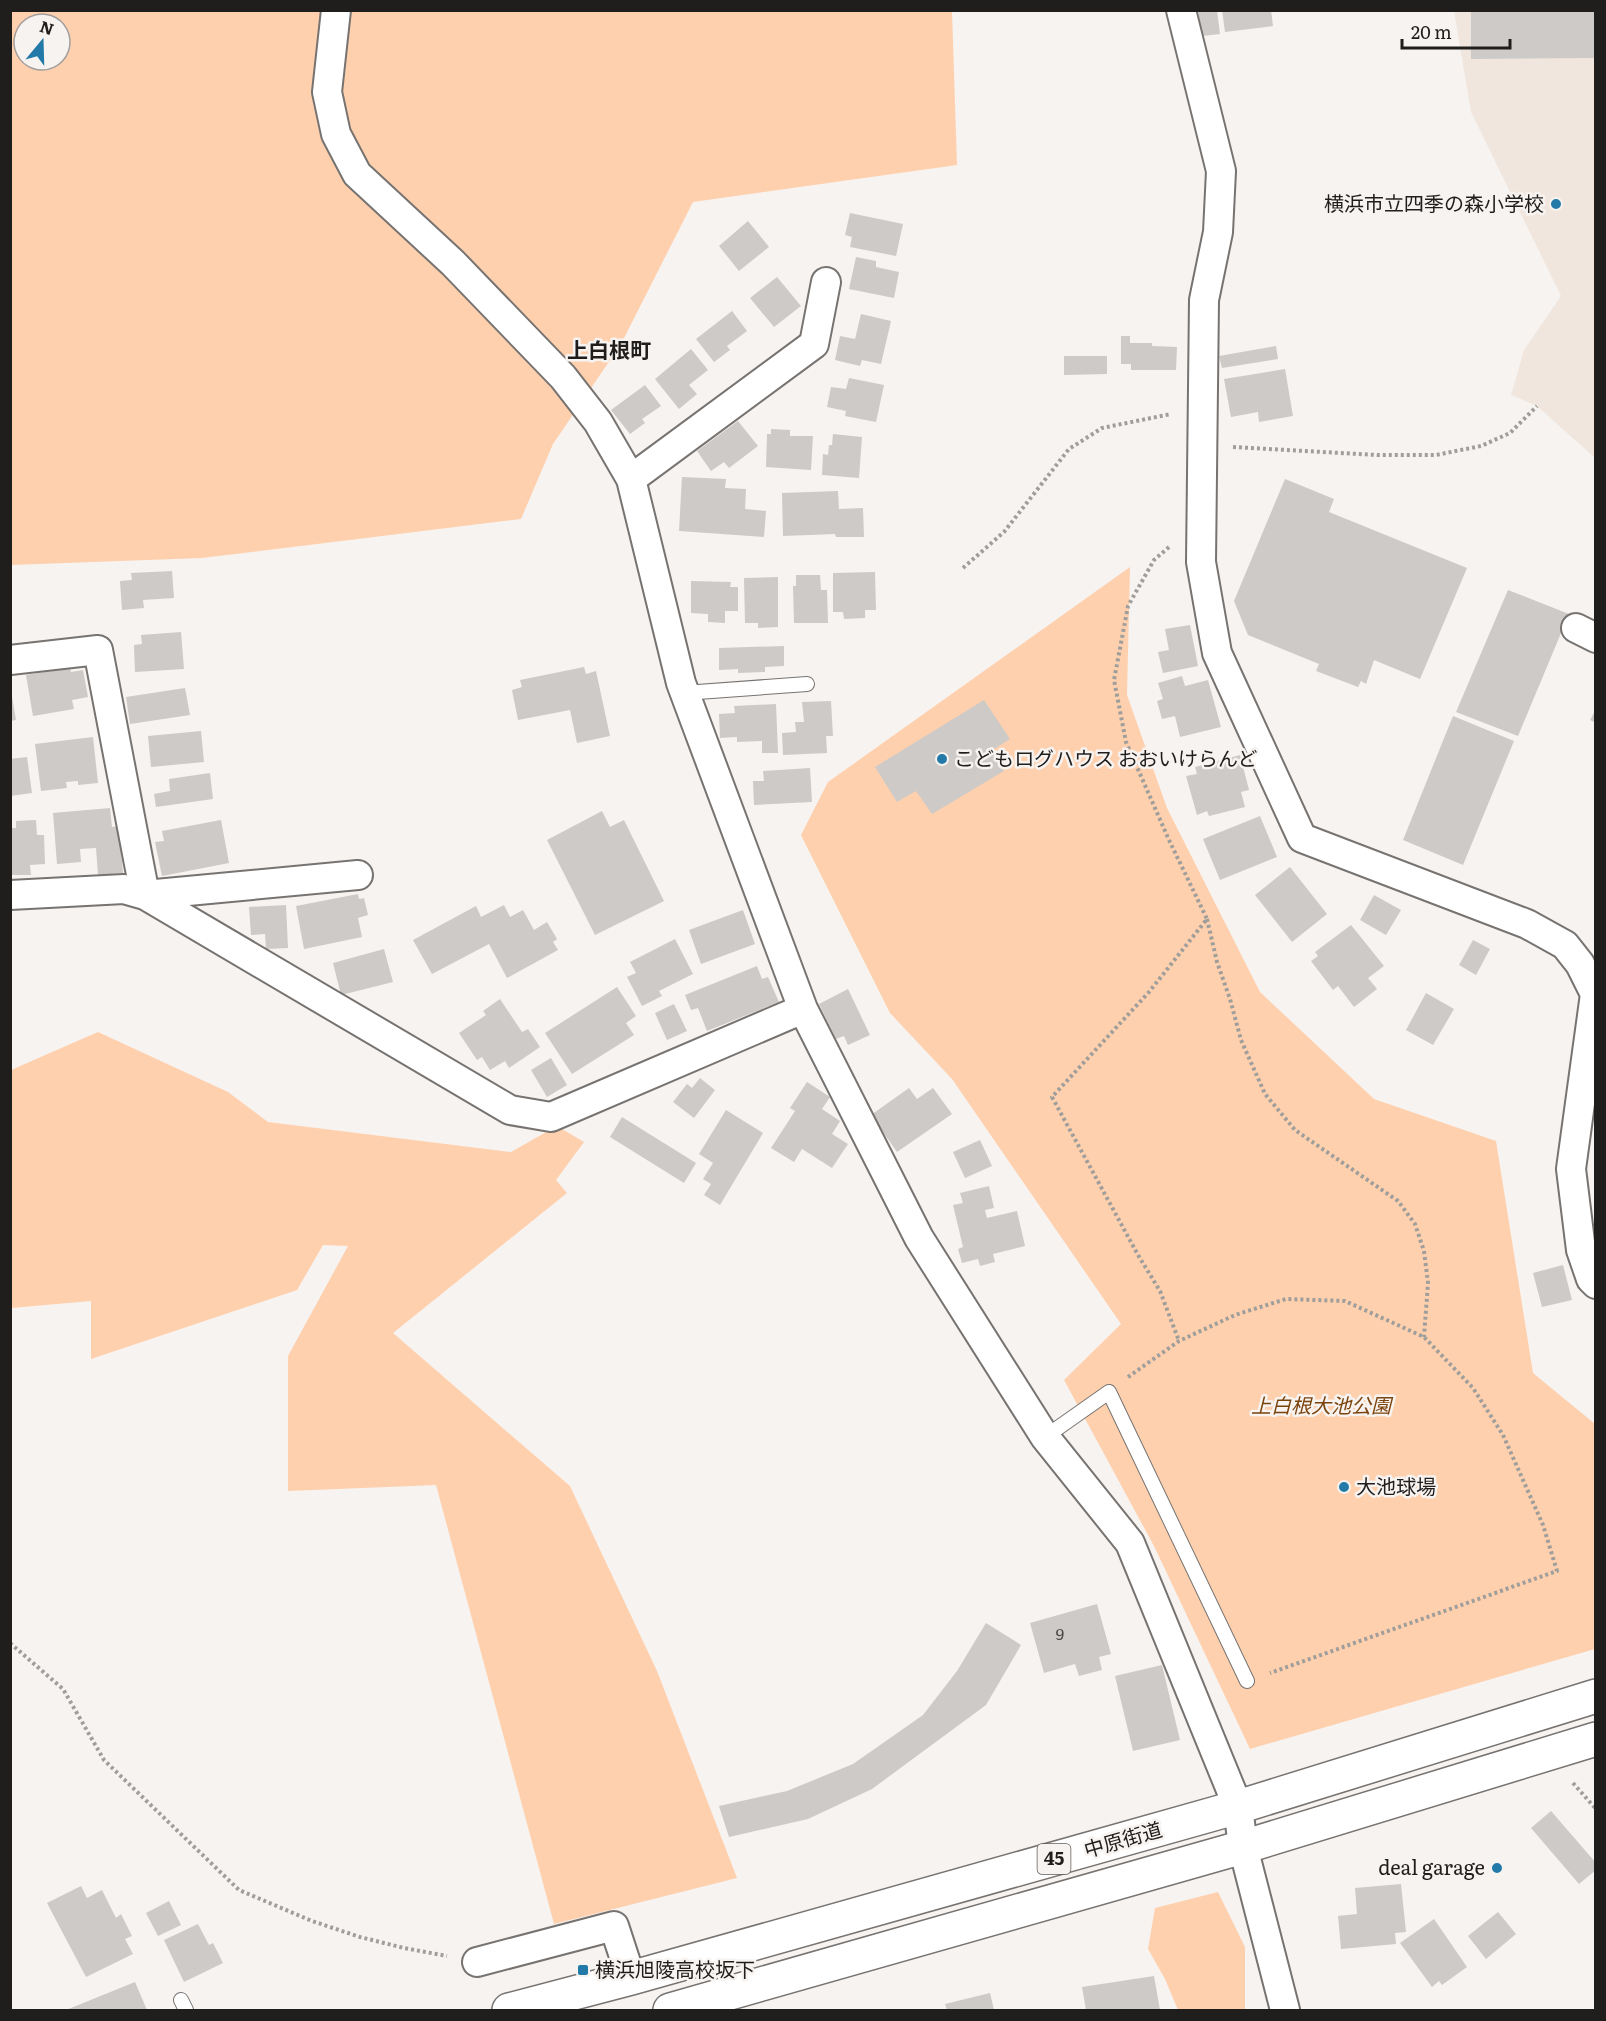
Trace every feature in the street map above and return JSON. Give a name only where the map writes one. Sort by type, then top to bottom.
[{"type":"main road","name":"中原街道","points":[[509,2010],[631,1978],[1238,1807],[1596,1696]]},
{"type":"main road","name":"中原街道","points":[[670,2010],[1243,1847],[1596,1739]]},
{"type":"street","points":[[336,10],[327,92],[336,134],[357,174],[453,263],[563,377],[598,422],[632,479],[684,693],[802,1009],[919,1238],[1045,1437],[1130,1543],[1238,1807],[1243,1847],[1285,2010]]},
{"type":"street","points":[[1181,10],[1221,171],[1218,232],[1204,300],[1201,562],[1218,653],[1302,838],[1527,924],[1565,945],[1580,964],[1595,994],[1571,1169],[1581,1250],[1591,1279],[1596,1284]]},
{"type":"street","points":[[632,479],[814,344],[826,282]]},
{"type":"street","points":[[10,660],[98,650],[145,895]]},
{"type":"street","points":[[145,895],[358,875]]},
{"type":"street","points":[[10,895],[124,889],[145,895],[510,1110],[530,1114],[551,1117],[802,1009]]},
{"type":"street","points":[[477,1962],[614,1926],[631,1978]]},
{"type":"lane","points":[[684,693],[807,684]]},
{"type":"lane","points":[[1045,1437],[1109,1392],[1247,1682]]},
{"type":"path","points":[[1203,445],[1377,455],[1436,455],[1481,446],[1510,433],[1537,406]]},
{"type":"path","points":[[963,568],[1004,532],[1069,449],[1102,428],[1203,409]]},
{"type":"path","points":[[1202,515],[1154,560],[1128,606],[1114,680],[1126,742],[1168,840],[1207,919],[1217,962],[1241,1040],[1265,1094],[1295,1130],[1398,1201],[1415,1224],[1424,1251],[1428,1283],[1425,1337]]},
{"type":"path","points":[[1179,1341],[1160,1291],[1052,1097],[1149,992],[1207,919]]},
{"type":"path","points":[[1109,1392],[1179,1341],[1235,1315],[1286,1299],[1345,1301],[1425,1337],[1473,1388],[1503,1435],[1543,1526],[1557,1571],[1247,1682]]},
{"type":"path","points":[[10,1643],[63,1689],[104,1760],[239,1890],[312,1921],[360,1937],[477,1962]]},
{"type":"path","points":[[1573,1782],[1596,1809]]},
{"type":"shaded area","name":"横浜市立四季の森小学校","points":[[1454,11],[1595,11],[1595,458],[1537,406],[1511,395],[1524,350],[1561,296],[1471,112]]},
{"type":"green space","points":[[10,11],[952,11],[957,165],[693,202],[621,344],[553,444],[521,519],[202,558],[11,565]]},
{"type":"green space","name":"上白根大池公園","points":[[1130,567],[1127,695],[1167,808],[1260,992],[1374,1099],[1496,1141],[1533,1373],[1595,1424],[1595,1649],[1250,1749],[1154,1546],[1064,1380],[1121,1324],[952,1079],[890,1013],[801,835],[828,782]]},
{"type":"green space","points":[[98,1032],[228,1092],[268,1122],[511,1152],[557,1126],[584,1142],[556,1180],[567,1193],[393,1333],[570,1486],[657,1671],[737,1878],[554,1924],[436,1485],[288,1491],[288,1356],[348,1246],[323,1245],[297,1290],[91,1359],[91,1301],[11,1308],[11,1070]]},
{"type":"green space","points":[[1218,1892],[1245,1947],[1245,2010],[1178,2010],[1165,1979],[1148,1949],[1155,1908]]},
{"type":"building","points":[[1198,10],[1217,10],[1220,34],[1202,36]]},
{"type":"building","points":[[1222,10],[1271,10],[1273,26],[1225,32]]},
{"type":"building","points":[[1471,10],[1596,10],[1596,58],[1471,59]]},
{"type":"building","points":[[850,213],[903,224],[896,256],[850,247],[852,237],[845,235]]},
{"type":"building","points":[[748,221],[769,247],[739,271],[719,246]]},
{"type":"building","points":[[856,257],[876,261],[876,267],[899,272],[894,298],[849,289]]},
{"type":"building","points":[[777,277],[801,306],[774,327],[750,298]]},
{"type":"building","points":[[732,311],[747,331],[727,346],[730,350],[714,362],[696,339]]},
{"type":"building","points":[[861,314],[891,321],[881,364],[862,360],[860,366],[835,360],[840,336],[855,339]]},
{"type":"building","points":[[1121,336],[1130,336],[1130,343],[1152,343],[1152,346],[1177,347],[1176,370],[1131,370],[1131,364],[1121,364]]},
{"type":"building","points":[[1276,346],[1278,359],[1222,368],[1219,356]]},
{"type":"building","points":[[691,349],[708,370],[689,385],[697,394],[679,409],[655,379]]},
{"type":"building","points":[[1064,356],[1107,356],[1107,374],[1064,375]]},
{"type":"building","points":[[1285,369],[1293,416],[1259,422],[1258,412],[1231,417],[1224,379]]},
{"type":"building","points":[[849,378],[884,385],[876,422],[845,416],[846,411],[827,407],[831,387],[846,389]]},
{"type":"building","points":[[645,385],[661,406],[642,419],[645,423],[630,434],[611,410]]},
{"type":"building","points":[[738,421],[758,446],[729,468],[724,462],[711,471],[697,451]]},
{"type":"building","points":[[771,429],[790,430],[790,436],[813,436],[811,470],[766,467],[767,434],[771,434]]},
{"type":"building","points":[[833,434],[862,437],[859,478],[822,475],[823,454],[828,455]]},
{"type":"building","points":[[682,477],[726,479],[725,488],[746,489],[745,509],[766,511],[764,537],[679,531]]},
{"type":"building","points":[[1285,479],[1334,499],[1329,512],[1467,568],[1420,679],[1374,660],[1366,684],[1361,681],[1358,687],[1316,671],[1319,664],[1248,635],[1234,601]]},
{"type":"building","points":[[838,491],[839,509],[863,508],[864,537],[836,537],[835,534],[783,536],[782,493]]},
{"type":"building","points":[[172,571],[174,598],[143,600],[144,608],[122,610],[120,581],[132,580],[131,573]]},
{"type":"building","points":[[875,572],[876,610],[865,610],[865,618],[844,619],[843,612],[833,612],[833,573]]},
{"type":"building","points":[[796,575],[820,575],[821,590],[827,590],[828,623],[794,623],[793,586],[796,586]]},
{"type":"building","points":[[778,577],[778,627],[758,628],[758,623],[745,623],[744,578]]},
{"type":"building","points":[[691,581],[731,582],[730,587],[738,587],[738,611],[725,611],[725,623],[708,622],[708,614],[691,613]]},
{"type":"building","points":[[1508,590],[1569,614],[1518,736],[1456,712]]},
{"type":"building","points":[[1190,625],[1198,666],[1163,673],[1158,652],[1169,650],[1165,629]]},
{"type":"building","points":[[181,632],[184,669],[135,672],[134,645],[142,644],[141,635]]},
{"type":"building","points":[[784,646],[784,666],[765,667],[765,672],[738,673],[738,669],[719,670],[719,648]]},
{"type":"building","points":[[584,667],[586,674],[596,671],[610,736],[577,743],[570,710],[518,720],[512,690],[522,687],[520,680]]},
{"type":"building","points":[[70,668],[71,672],[83,670],[88,697],[72,700],[74,709],[33,716],[26,675]]},
{"type":"building","points":[[1182,676],[1185,686],[1208,680],[1221,727],[1180,737],[1175,716],[1162,719],[1157,701],[1163,699],[1158,683]]},
{"type":"building","points":[[10,685],[16,720],[10,721]]},
{"type":"building","points":[[185,688],[190,715],[130,724],[126,697]]},
{"type":"building","name":"こどもログハウス おおいけらんど","points":[[984,700],[1010,739],[991,751],[1004,771],[932,814],[916,791],[897,802],[875,767]]},
{"type":"building","points":[[831,701],[833,736],[826,736],[827,753],[783,755],[782,733],[796,732],[795,722],[804,722],[802,702]]},
{"type":"building","points":[[776,704],[778,753],[762,753],[762,741],[737,742],[737,737],[720,738],[719,714],[735,713],[734,706]]},
{"type":"building","points":[[1596,709],[1596,723],[1590,720]]},
{"type":"building","points":[[1453,716],[1514,741],[1463,865],[1403,840]]},
{"type":"building","points":[[201,731],[204,762],[151,767],[148,736]]},
{"type":"building","points":[[93,737],[98,783],[78,785],[78,781],[66,782],[67,788],[41,791],[35,744]]},
{"type":"building","points":[[1240,755],[1249,790],[1241,792],[1245,807],[1209,816],[1207,811],[1197,815],[1186,776],[1197,774],[1195,767]]},
{"type":"building","points":[[27,757],[32,793],[10,796],[10,759]]},
{"type":"building","points":[[810,768],[812,802],[754,805],[753,781],[764,781],[763,771]]},
{"type":"building","points":[[210,773],[213,799],[156,807],[154,794],[170,791],[169,779]]},
{"type":"building","points":[[110,808],[112,827],[119,826],[123,873],[98,875],[96,848],[80,849],[81,862],[57,864],[53,813]]},
{"type":"building","points":[[602,811],[610,827],[624,820],[664,901],[595,935],[547,840]]},
{"type":"building","points":[[1260,816],[1277,857],[1220,880],[1203,839]]},
{"type":"building","points":[[36,820],[37,835],[44,835],[45,864],[30,865],[31,875],[10,875],[10,828],[16,828],[16,821]]},
{"type":"building","points":[[221,820],[229,863],[162,876],[155,842],[164,841],[162,831]]},
{"type":"building","points":[[1290,867],[1327,914],[1292,942],[1255,895]]},
{"type":"building","points":[[358,894],[359,899],[364,898],[368,915],[358,918],[362,937],[304,949],[296,906]]},
{"type":"building","points":[[1374,895],[1401,910],[1386,935],[1360,920]]},
{"type":"building","points":[[286,905],[288,948],[266,949],[265,934],[251,935],[249,907]]},
{"type":"building","points":[[504,905],[510,917],[523,910],[534,930],[547,922],[557,939],[553,942],[558,950],[507,978],[489,944],[432,974],[413,940],[476,906],[481,917]]},
{"type":"building","points":[[743,910],[755,944],[701,964],[689,930]]},
{"type":"building","points":[[1351,925],[1384,966],[1368,978],[1377,989],[1354,1007],[1338,986],[1333,990],[1311,961],[1318,956],[1315,952]]},
{"type":"building","points":[[675,939],[693,974],[659,991],[662,996],[642,1006],[627,977],[636,973],[630,962]]},
{"type":"building","points":[[1473,940],[1490,949],[1476,975],[1459,965]]},
{"type":"building","points":[[384,949],[393,982],[341,995],[333,963]]},
{"type":"building","points":[[757,966],[762,979],[768,977],[779,1002],[707,1031],[698,1008],[691,1010],[685,995]]},
{"type":"building","points":[[617,987],[636,1016],[626,1023],[634,1035],[572,1074],[545,1033]]},
{"type":"building","points":[[848,989],[870,1035],[848,1045],[844,1036],[836,1039],[819,1004]]},
{"type":"building","points":[[1426,993],[1454,1009],[1433,1045],[1406,1030]]},
{"type":"building","points":[[500,999],[522,1032],[528,1029],[540,1047],[509,1068],[505,1061],[490,1070],[482,1057],[477,1060],[459,1033],[486,1015],[483,1011]]},
{"type":"building","points":[[674,1004],[687,1031],[667,1040],[655,1013]]},
{"type":"building","points":[[551,1058],[567,1085],[547,1097],[531,1070]]},
{"type":"building","points":[[700,1078],[715,1090],[694,1118],[673,1102],[687,1084],[692,1088]]},
{"type":"building","points":[[807,1082],[830,1097],[822,1109],[840,1121],[832,1134],[848,1144],[832,1168],[802,1149],[794,1162],[771,1148],[795,1111],[790,1108]]},
{"type":"building","points":[[909,1088],[917,1099],[933,1088],[952,1114],[897,1152],[871,1115]]},
{"type":"building","points":[[726,1110],[763,1133],[720,1205],[704,1195],[711,1184],[703,1179],[713,1163],[699,1154]]},
{"type":"building","points":[[622,1117],[696,1163],[684,1183],[610,1137]]},
{"type":"building","points":[[980,1140],[992,1166],[965,1178],[953,1152]]},
{"type":"building","points":[[989,1186],[994,1208],[985,1210],[987,1218],[1017,1211],[1025,1246],[993,1254],[995,1262],[980,1266],[978,1259],[962,1263],[958,1249],[963,1247],[953,1205],[963,1203],[960,1193]]},
{"type":"building","points":[[1563,1265],[1572,1300],[1542,1307],[1533,1273]]},
{"type":"building","points":[[1097,1604],[1111,1654],[1099,1657],[1102,1670],[1079,1676],[1075,1664],[1044,1673],[1030,1623]]},
{"type":"building","points":[[986,1623],[1021,1645],[986,1705],[872,1789],[808,1819],[729,1837],[719,1806],[787,1791],[853,1764],[923,1715],[957,1671]]},
{"type":"building","points":[[1162,1665],[1180,1740],[1133,1751],[1115,1676]]},
{"type":"building","points":[[1551,1811],[1596,1863],[1596,1870],[1579,1884],[1531,1828]]},
{"type":"building","points":[[1401,1884],[1406,1932],[1395,1933],[1396,1944],[1341,1949],[1338,1916],[1357,1914],[1355,1888]]},
{"type":"building","points":[[81,1886],[87,1898],[102,1890],[116,1918],[121,1914],[132,1936],[125,1939],[133,1954],[86,1977],[47,1903]]},
{"type":"building","points":[[169,1901],[181,1925],[158,1936],[146,1913]]},
{"type":"building","points":[[1498,1912],[1516,1934],[1486,1959],[1468,1936]]},
{"type":"building","points":[[1434,1919],[1467,1967],[1442,1985],[1439,1981],[1432,1987],[1400,1943]]},
{"type":"building","points":[[198,1924],[209,1945],[213,1943],[223,1963],[184,1982],[164,1940]]},
{"type":"building","points":[[1154,1976],[1160,2010],[1086,2010],[1082,1987]]},
{"type":"building","points":[[135,1982],[147,2010],[66,2010]]},
{"type":"building","points":[[990,1993],[994,2010],[947,2010],[945,2004]]},
{"type":"place","name":"横浜市立四季の森小学校","points":[[1556,204]]},
{"type":"place","name":"こどもログハウス おおいけらんど","points":[[942,759]]},
{"type":"place","name":"大池球場","points":[[1344,1487]]},
{"type":"place","name":"deal garage","points":[[1497,1868]]},
{"type":"place","name":"横浜旭陵高校坂下","points":[[583,1970]]},
{"type":"district","name":"上白根町","points":[[609,351]]}]
